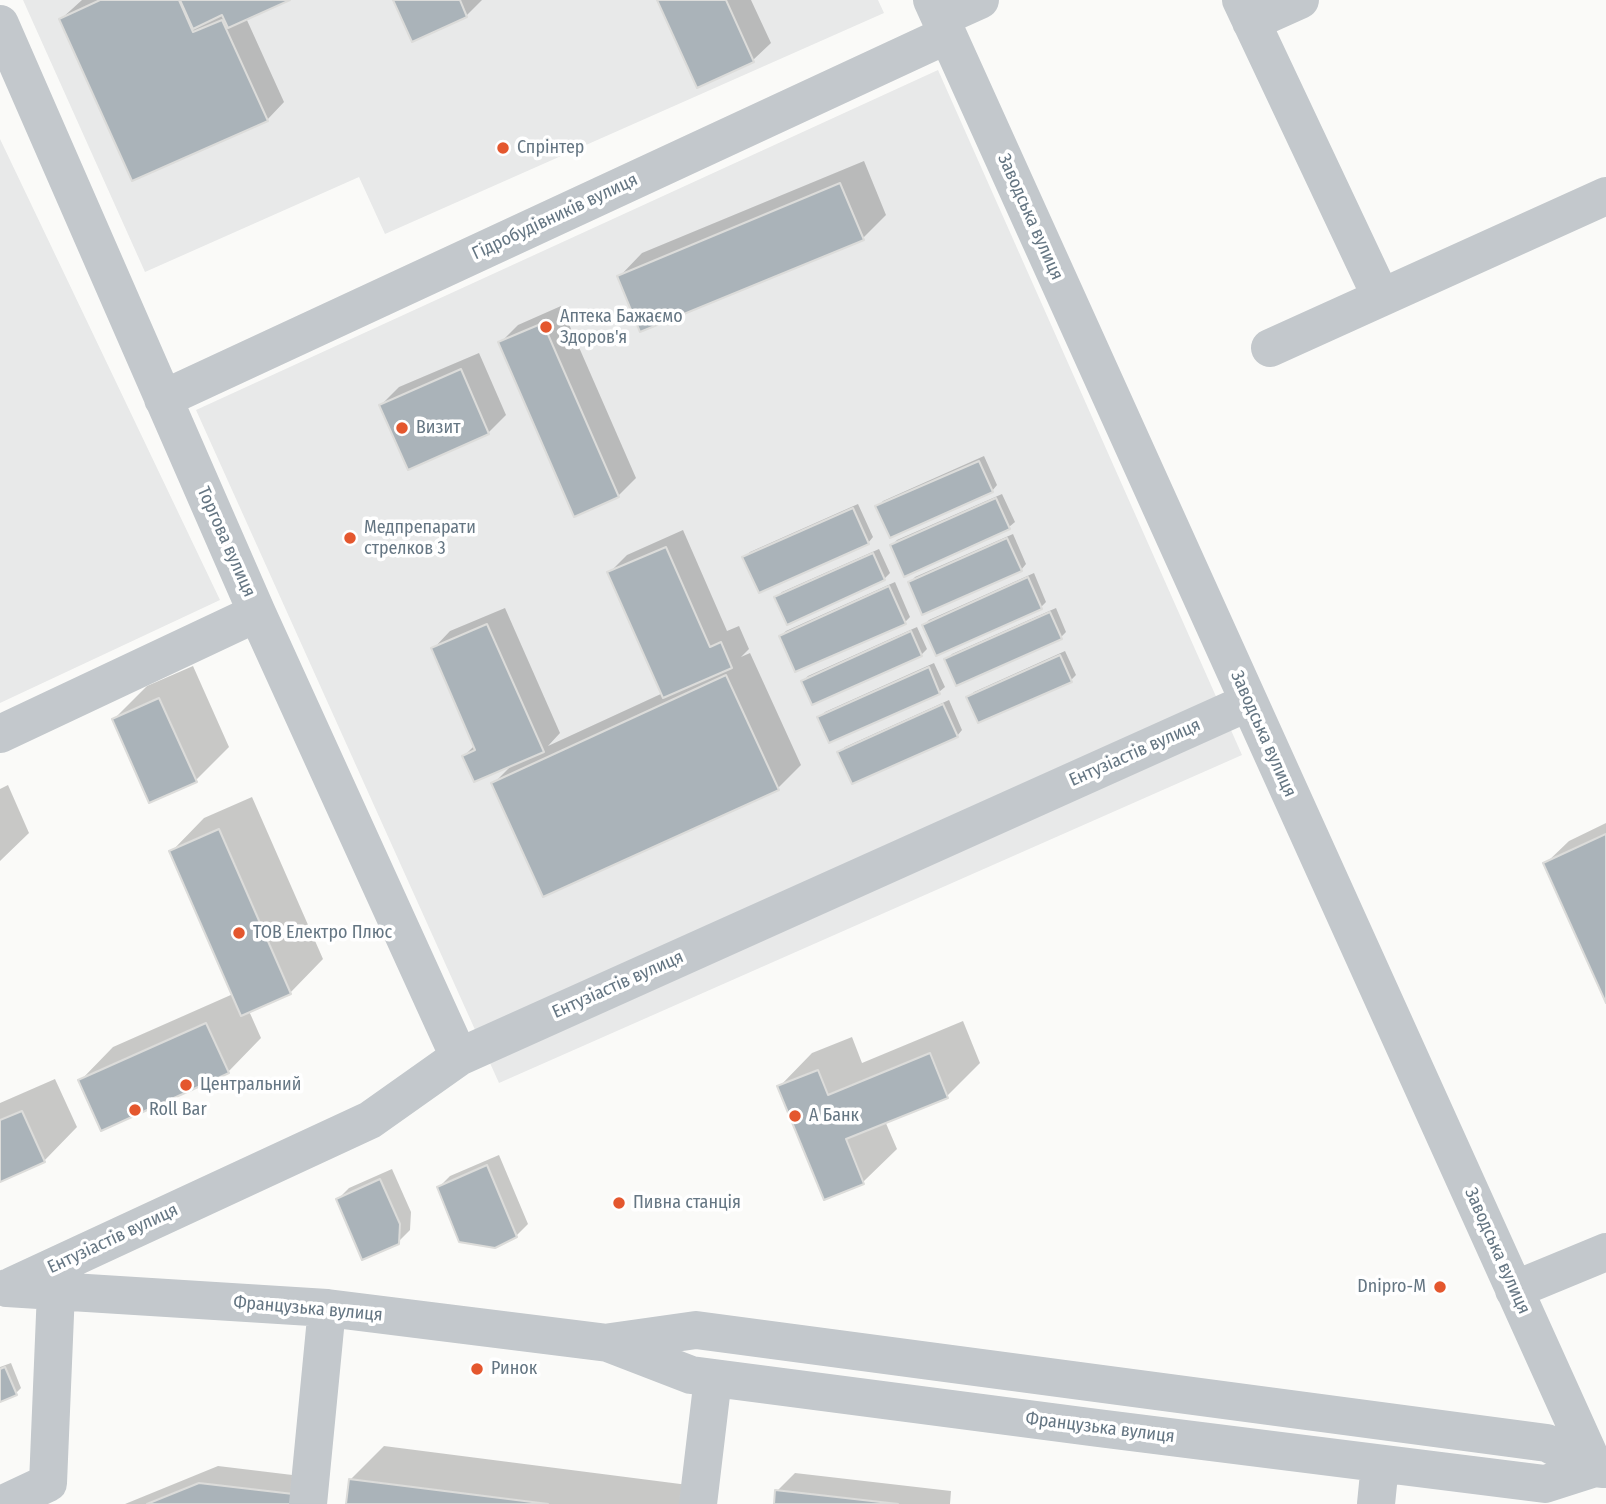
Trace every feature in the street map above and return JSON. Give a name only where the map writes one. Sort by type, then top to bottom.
[{"type":"street","name":"Гідробудівників вулиця","points":[[163,399],[980,0]]},
{"type":"street","points":[[1300,0],[1246,11],[1381,297]]},
{"type":"street","name":"Заводська вулиця","points":[[940,18],[1514,1290],[1600,1469]]},
{"type":"street","name":"Торгова вулиця","points":[[0,24],[10,73],[163,399],[459,1057]]},
{"type":"street","points":[[1270,348],[1606,196]]},
{"type":"street","points":[[0,734],[257,613]]},
{"type":"street","name":"Ентузіастів вулиця","points":[[4,1289],[370,1120],[459,1057],[1249,702]]},
{"type":"street","points":[[1514,1290],[1606,1252]]},
{"type":"street","name":"Французька вулиця","points":[[4,1289],[327,1308],[608,1343],[691,1375],[1545,1484],[1600,1469]]},
{"type":"street","points":[[3,1504],[48,1483],[55,1291]]},
{"type":"street","points":[[308,1504],[327,1308]]},
{"type":"street","name":"Французька вулиця","points":[[608,1343],[696,1330],[1547,1443],[1600,1469]]},
{"type":"street","points":[[698,1504],[713,1378]]},
{"type":"street","points":[[1376,1504],[1380,1464]]},
{"type":"shaded area","points":[[23,0],[878,0],[884,13],[385,234],[359,177],[145,272]]},
{"type":"shaded area","points":[[938,70],[1242,755],[499,1083],[196,410]]},
{"type":"shaded area","points":[[0,139],[220,600],[0,703]]},
{"type":"building","points":[[100,0],[179,0],[193,32],[222,20],[268,121],[132,181],[59,19]]},
{"type":"building","points":[[180,0],[290,0],[228,28],[222,15],[193,29]]},
{"type":"building","points":[[393,0],[460,0],[467,17],[412,42]]},
{"type":"building","points":[[657,0],[726,0],[754,62],[697,88]]},
{"type":"building","points":[[840,183],[864,240],[640,332],[617,276]]},
{"type":"building","points":[[543,323],[619,497],[574,517],[498,342]]},
{"type":"building","points":[[461,369],[489,434],[408,470],[379,405]]},
{"type":"building","points":[[979,461],[993,492],[890,538],[875,506]]},
{"type":"building","points":[[996,498],[1010,529],[904,577],[890,545]]},
{"type":"building","points":[[853,508],[869,544],[759,593],[742,557]]},
{"type":"building","points":[[1007,538],[1022,571],[922,615],[908,582]]},
{"type":"building","points":[[666,547],[710,647],[721,642],[732,668],[663,698],[607,572]]},
{"type":"building","points":[[873,553],[885,580],[787,625],[774,597]]},
{"type":"building","points":[[1028,577],[1042,609],[936,656],[922,625]]},
{"type":"building","points":[[889,586],[906,624],[795,672],[779,636]]},
{"type":"building","points":[[1050,612],[1062,639],[956,686],[944,659]]},
{"type":"building","points":[[487,624],[544,752],[474,782],[462,756],[475,750],[431,648]]},
{"type":"building","points":[[911,631],[922,656],[812,705],[801,681]]},
{"type":"building","points":[[1060,655],[1072,682],[978,723],[966,697]]},
{"type":"building","points":[[929,667],[940,694],[829,743],[817,717]]},
{"type":"building","points":[[726,675],[779,790],[543,897],[491,783]]},
{"type":"building","points":[[159,698],[197,782],[149,803],[112,719]]},
{"type":"building","points":[[943,704],[958,737],[852,784],[837,752]]},
{"type":"building","points":[[219,829],[291,994],[241,1016],[169,851]]},
{"type":"building","points":[[1606,834],[1606,1003],[1543,863]]},
{"type":"building","points":[[206,1023],[229,1073],[101,1131],[78,1080]]},
{"type":"building","points":[[930,1053],[948,1098],[846,1139],[864,1184],[824,1200],[777,1086],[818,1070],[828,1095]]},
{"type":"building","points":[[22,1111],[45,1162],[0,1182],[0,1120]]},
{"type":"building","points":[[487,1165],[517,1237],[495,1248],[459,1242],[437,1187]]},
{"type":"building","points":[[380,1179],[400,1224],[399,1244],[362,1260],[336,1199]]},
{"type":"building","points":[[5,1367],[17,1395],[0,1402],[0,1369]]},
{"type":"building","points":[[349,1479],[548,1504],[346,1504]]},
{"type":"building","points":[[199,1483],[293,1494],[292,1504],[147,1504]]},
{"type":"building","points":[[775,1490],[898,1504],[774,1504]]},
{"type":"place","name":"Спрінтер","points":[[503,148]]},
{"type":"place","name":"Аптека Бажаємо Здоров'я","points":[[546,327]]},
{"type":"place","name":"Визит","points":[[402,428]]},
{"type":"place","name":"Медпрепарати стрелков 3","points":[[350,538]]},
{"type":"place","name":"ТОВ Електро Плюс","points":[[239,933]]},
{"type":"place","name":"Центральний","points":[[186,1085]]},
{"type":"place","name":"Roll Bar","points":[[135,1110]]},
{"type":"place","name":"А Банк","points":[[795,1116]]},
{"type":"place","name":"Пивна станція","points":[[619,1203]]},
{"type":"place","name":"Dnipro-M","points":[[1440,1287]]},
{"type":"place","name":"Ринок","points":[[477,1369]]}]
